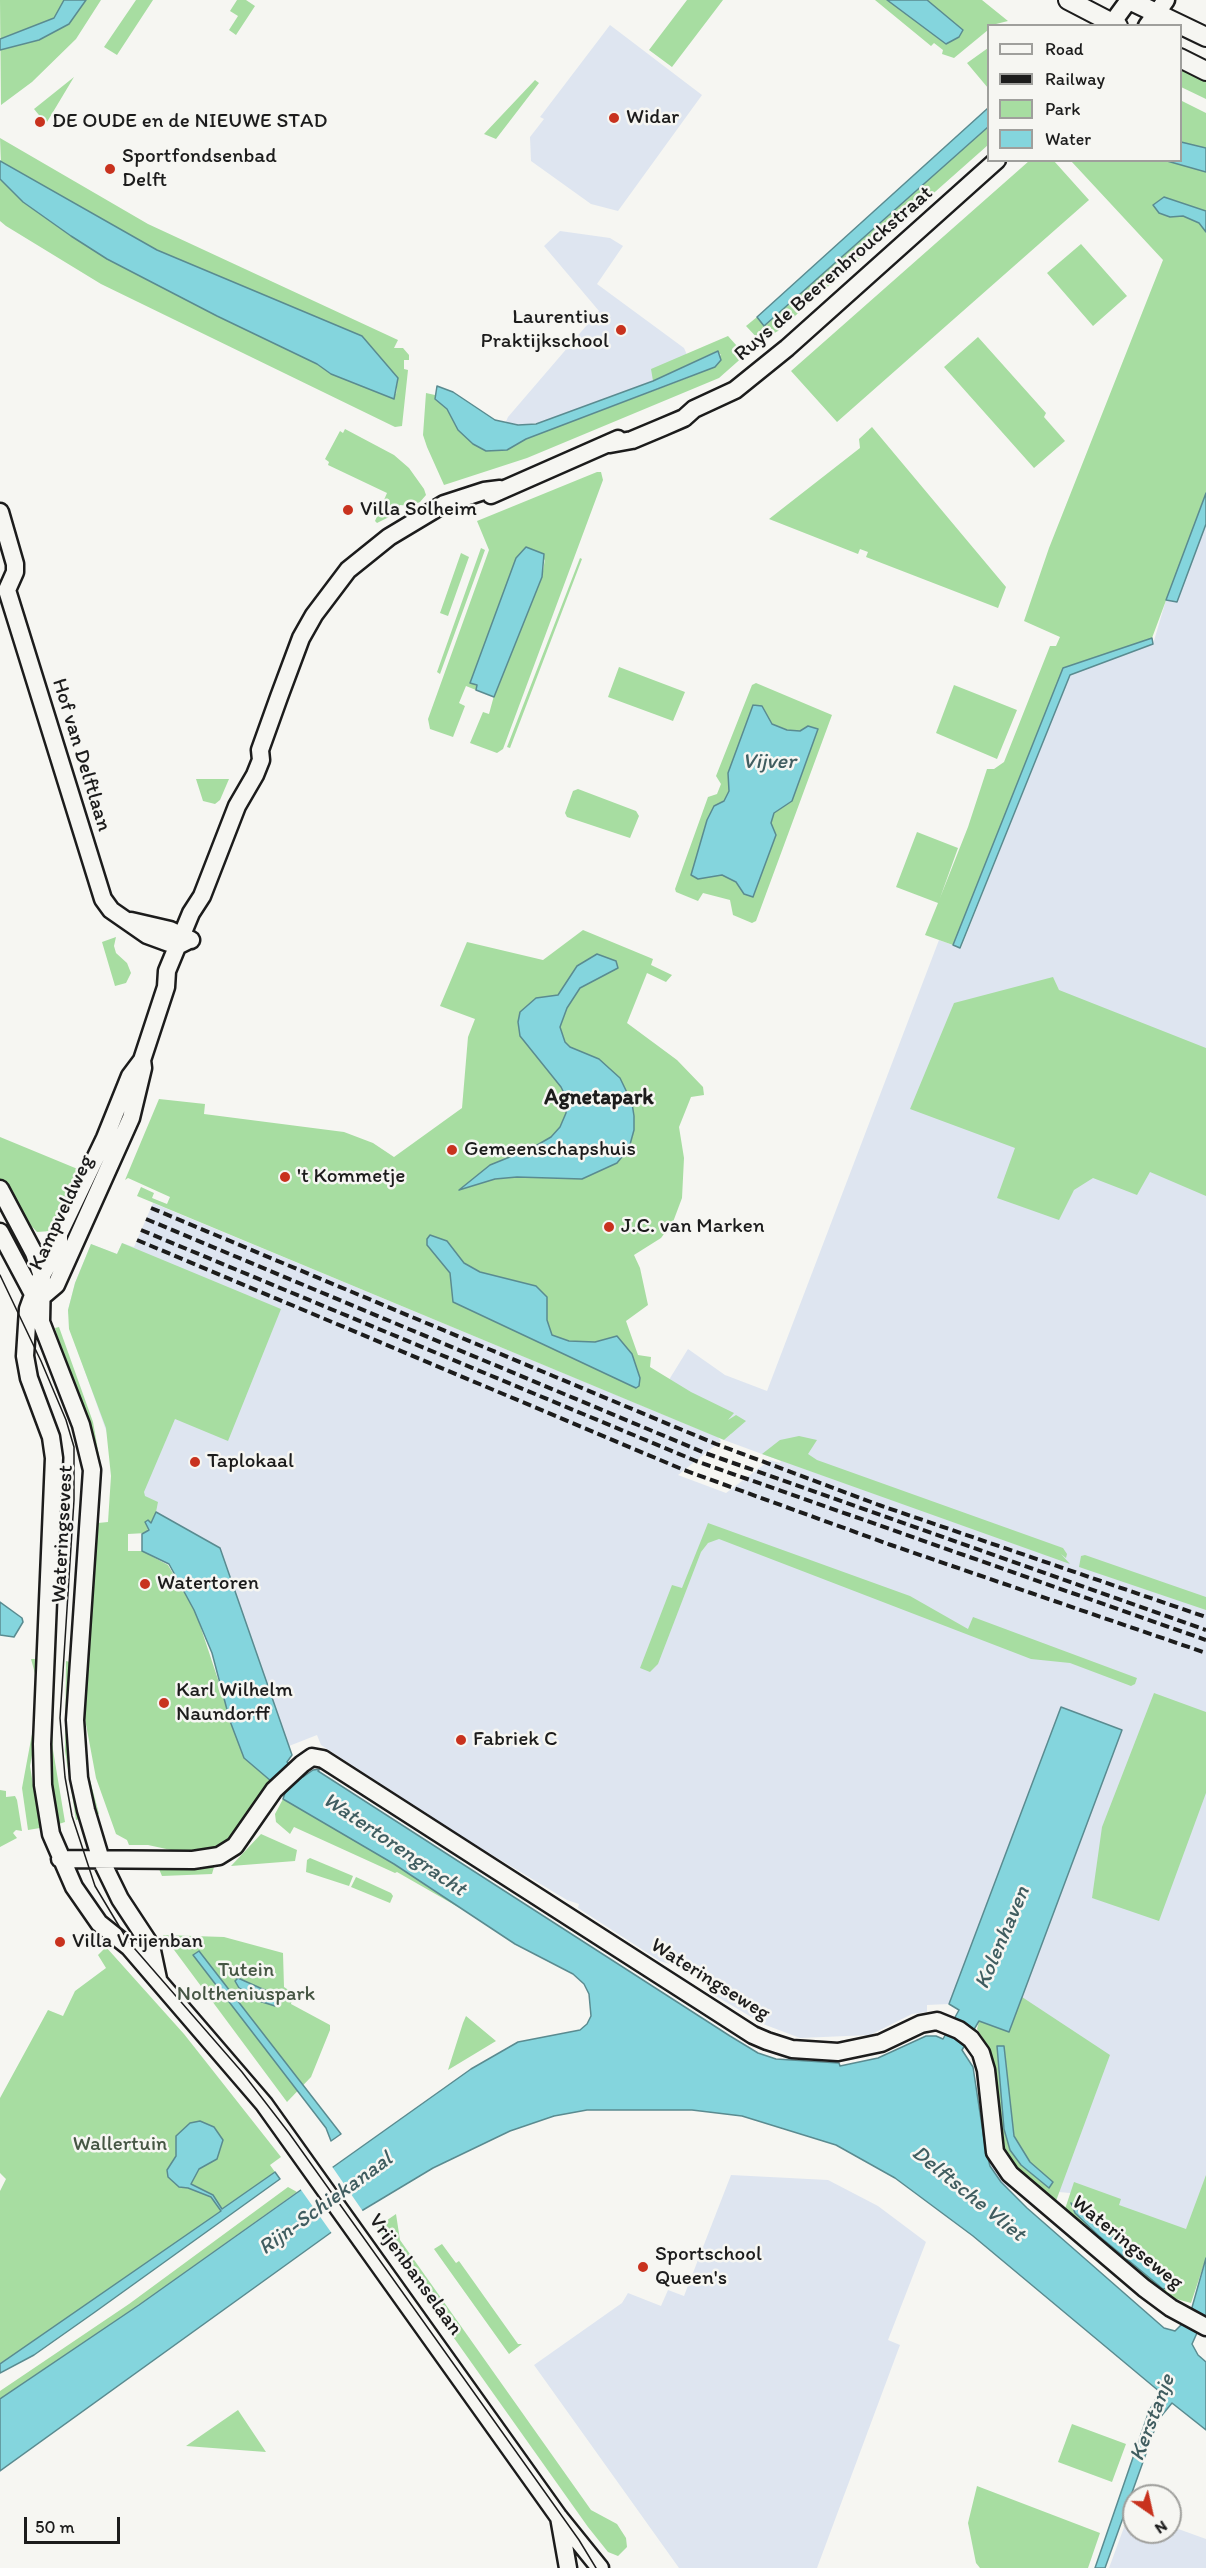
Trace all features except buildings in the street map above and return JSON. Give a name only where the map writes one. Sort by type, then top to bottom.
[{"type":"main road","points":[[1068,0],[1114,24],[1129,0],[1180,24]]},
{"type":"main road","points":[[1182,25],[1206,36]]},
{"type":"main road","points":[[1182,59],[1206,71]]},
{"type":"main road","name":"Ruys de Beerenbrouckstraat","points":[[108,1149],[130,1076],[142,1060],[166,987],[176,976],[183,940],[202,909],[202,896],[247,786],[249,763],[260,750],[302,638],[314,615],[348,570],[371,550],[444,504],[484,491],[500,489],[610,444],[632,440],[684,418],[694,409],[735,390],[995,162]]},
{"type":"main road","name":"Hof van Delftlaan","points":[[0,512],[15,564],[15,572],[3,588],[103,899],[111,910],[130,921],[147,935],[183,940]]},
{"type":"main road","name":"Kampveldweg","points":[[42,1276],[59,1245],[59,1234],[108,1149]]},
{"type":"main road","name":"Kampveldweg","points":[[38,1295],[56,1285],[62,1273],[108,1149]]},
{"type":"main road","name":"Wateringsevest","points":[[0,1188],[27,1240],[42,1276],[38,1295],[27,1321],[25,1356],[29,1378],[51,1437],[54,1478],[46,1616],[43,1785],[51,1834],[60,1860]]},
{"type":"main road","name":"Wateringsevest","points":[[0,1232],[38,1295],[41,1322],[81,1425],[92,1470],[75,1731],[86,1810],[102,1860]]},
{"type":"main road","points":[[27,1240],[42,1244],[59,1234]]},
{"type":"main road","name":"Wateringseweg","points":[[60,1860],[167,1857],[193,1860],[219,1856],[235,1846],[274,1790],[296,1770],[312,1757],[330,1762],[767,2042],[792,2049],[838,2052],[881,2043],[921,2024],[937,2022],[948,2024],[971,2039],[981,2053],[986,2070],[995,2151],[1010,2174],[1144,2289],[1199,2324]]},
{"type":"main road","name":"Vrijenbanselaan","points":[[60,1860],[80,1897],[99,1923],[129,1947],[238,2071],[308,2165],[558,2516],[600,2568]]},
{"type":"main road","points":[[102,1860],[120,1899],[152,1946],[159,1982]]},
{"type":"main road","name":"Vrijenbanselaan","points":[[558,2516],[568,2568]]},
{"type":"shaded area","name":"Widar","points":[[610,25],[702,95],[618,211],[591,204],[531,161],[530,137],[544,119],[540,117]]},
{"type":"shaded area","name":"Laurentius Praktijkschool","points":[[560,231],[610,238],[623,246],[597,284],[684,348],[692,366],[562,421],[504,426],[508,417],[599,311],[544,246]]},
{"type":"shaded area","points":[[1206,524],[1206,2240],[1070,2193],[990,2186],[978,2067],[996,2029],[949,2004],[927,2005],[927,2012],[912,2014],[870,2035],[800,2038],[763,2024],[709,1992],[706,1982],[709,1976],[660,1961],[578,1908],[579,1904],[567,1900],[474,1844],[321,1745],[317,1735],[289,1746],[209,1561],[147,1532],[145,1522],[156,1512],[134,1509],[72,1335],[68,1310],[75,1283],[91,1244],[117,1254],[122,1243],[134,1247],[153,1203],[718,1437],[721,1441],[678,1475],[726,1493],[770,1460],[780,1463],[781,1461],[724,1440],[731,1434],[667,1383],[688,1349],[725,1375],[767,1391],[939,940],[961,948],[1070,675],[1153,644],[1166,600],[1177,602]]},
{"type":"shaded area","points":[[731,2175],[828,2180],[878,2206],[926,2242],[888,2340],[900,2345],[817,2568],[679,2568],[534,2365],[622,2303],[628,2293],[661,2306],[668,2290],[684,2296]]},
{"type":"shaded area","points":[[1182,2530],[1206,2539],[1206,2568],[1109,2568],[1122,2533],[1122,2544],[1182,2544]]},
{"type":"green space","points":[[0,0],[101,0],[76,39],[32,82],[1,105]]},
{"type":"green space","points":[[136,0],[153,0],[117,55],[104,47]]},
{"type":"green space","points":[[237,0],[246,0],[255,6],[236,35],[229,30],[238,16],[230,11]]},
{"type":"green space","points":[[687,0],[723,0],[672,67],[649,50]]},
{"type":"green space","points":[[875,0],[887,0],[946,44],[959,37],[963,30],[927,0],[982,0],[1008,21],[987,24],[987,31],[954,58],[942,54],[943,50],[934,43],[931,46]]},
{"type":"green space","points":[[987,49],[987,87],[967,63]]},
{"type":"green space","points":[[1182,67],[1206,80],[1206,99],[1182,87]]},
{"type":"green space","points":[[74,77],[47,122],[43,120],[34,109]]},
{"type":"green space","points":[[535,80],[539,83],[496,139],[484,134]]},
{"type":"green space","points":[[1182,101],[1206,113],[1206,148],[1182,142]]},
{"type":"green space","points":[[987,128],[987,146],[778,331],[760,341],[746,326],[757,317],[764,326]]},
{"type":"green space","points":[[0,138],[148,224],[398,340],[394,348],[403,348],[409,355],[409,360],[404,360],[404,369],[408,370],[402,426],[395,427],[101,284],[6,226],[0,221],[0,179],[23,202],[71,236],[149,281],[317,364],[331,374],[396,394],[398,378],[355,333],[192,267],[130,237],[1,163]]},
{"type":"green space","points":[[1182,160],[1206,166],[1206,493],[1152,638],[1063,670],[953,945],[925,935],[938,903],[896,887],[917,832],[958,848],[940,898],[968,827],[987,769],[994,769],[1004,762],[1050,646],[1056,646],[1060,637],[1024,621],[1049,548],[1163,260],[1072,162]]},
{"type":"green space","points":[[1028,162],[1055,162],[1089,200],[837,422],[791,371]]},
{"type":"green space","points":[[1081,244],[1127,296],[1093,326],[1047,273]]},
{"type":"green space","points":[[728,336],[745,355],[719,378],[527,458],[444,485],[427,447],[423,435],[426,393],[435,395],[435,399],[447,409],[458,430],[508,449],[526,439],[690,377],[721,355],[717,351],[653,381],[651,369]]},
{"type":"green space","points":[[978,337],[1046,413],[1044,417],[1065,441],[1034,468],[944,367]]},
{"type":"green space","points":[[872,427],[1006,587],[998,608],[866,557],[868,552],[860,549],[858,554],[769,519],[860,448],[859,439]]},
{"type":"green space","points":[[345,429],[394,455],[409,468],[426,495],[420,502],[410,506],[400,505],[395,514],[377,523],[375,521],[387,493],[328,465],[329,462],[325,459],[340,431],[343,433]]},
{"type":"green space","points":[[601,472],[603,480],[503,749],[497,753],[470,743],[483,712],[489,714],[495,692],[542,577],[545,559],[471,683],[478,685],[476,690],[466,686],[459,703],[465,706],[453,737],[430,729],[428,719],[489,550],[477,521]]},
{"type":"green space","points":[[481,548],[485,550],[440,674],[437,672]]},
{"type":"green space","points":[[461,553],[469,557],[448,616],[440,613]]},
{"type":"green space","points":[[580,558],[582,559],[510,748],[507,747]]},
{"type":"green space","points":[[619,667],[685,692],[673,721],[608,697]]},
{"type":"green space","points":[[756,683],[832,715],[756,921],[752,923],[733,915],[730,900],[703,893],[698,901],[676,892],[675,889],[708,797],[717,794],[721,784],[716,776],[752,685]]},
{"type":"green space","points":[[954,685],[1017,710],[997,759],[936,733]]},
{"type":"green space","points":[[196,779],[229,779],[220,800],[215,804],[203,801]]},
{"type":"green space","points":[[578,789],[636,811],[639,816],[630,838],[567,817],[565,813],[573,791]]},
{"type":"green space","points":[[583,930],[653,959],[651,965],[672,975],[666,982],[647,973],[627,1023],[677,1060],[703,1087],[704,1095],[691,1097],[679,1127],[684,1158],[682,1198],[673,1222],[661,1238],[634,1255],[640,1268],[648,1305],[626,1321],[638,1355],[651,1357],[650,1367],[691,1392],[734,1413],[728,1420],[736,1415],[746,1421],[724,1440],[137,1196],[141,1187],[154,1193],[152,1198],[167,1204],[170,1197],[128,1178],[125,1180],[159,1099],[205,1104],[204,1114],[344,1132],[373,1143],[394,1157],[462,1108],[468,1037],[475,1019],[440,1006],[467,942],[543,960]]},
{"type":"green space","points":[[116,937],[114,946],[116,953],[127,963],[131,973],[126,983],[115,986],[102,942]]},
{"type":"green space","points":[[1053,977],[1059,990],[1206,1048],[1206,1196],[1150,1172],[1137,1195],[1093,1178],[1074,1190],[1059,1220],[997,1198],[1015,1148],[910,1109],[954,1003]]},
{"type":"green space","points":[[0,1137],[80,1170],[57,1225],[51,1231],[37,1232],[17,1211],[0,1179]]},
{"type":"green space","points":[[122,1243],[281,1309],[228,1441],[175,1419],[144,1492],[145,1496],[158,1502],[156,1512],[146,1533],[128,1534],[128,1551],[142,1551],[168,1565],[195,1610],[244,1758],[274,1782],[231,1840],[209,1850],[171,1850],[148,1845],[129,1845],[127,1840],[116,1834],[96,1778],[85,1719],[85,1701],[83,1721],[95,1472],[101,1471],[98,1523],[108,1522],[111,1476],[106,1428],[69,1329],[68,1310],[75,1283],[91,1244],[117,1254]]},
{"type":"green space","points":[[59,1327],[93,1422],[101,1467],[95,1468],[89,1419],[57,1335],[55,1328]]},
{"type":"green space","points":[[799,1436],[817,1440],[808,1454],[817,1460],[1063,1548],[1067,1554],[1066,1558],[1061,1554],[1070,1564],[762,1454],[780,1440]]},
{"type":"green space","points":[[708,1523],[910,1596],[968,1629],[973,1617],[1137,1678],[1135,1684],[1131,1686],[1070,1663],[1031,1659],[719,1539],[708,1543],[701,1552],[658,1664],[650,1672],[640,1668],[672,1585],[682,1588]]},
{"type":"green space","points":[[1085,1555],[1206,1597],[1206,1610],[1079,1567],[1081,1556]]},
{"type":"green space","points":[[31,1659],[41,1659],[39,1718],[30,1766],[40,1828],[28,1830],[22,1788],[37,1707],[37,1681]]},
{"type":"green space","points":[[49,1659],[53,1750],[65,1822],[59,1824],[50,1782]]},
{"type":"green space","points":[[66,1661],[70,1662],[66,1718],[84,1818],[76,1820],[65,1751]]},
{"type":"green space","points":[[1154,1693],[1206,1712],[1206,1793],[1159,1921],[1092,1898],[1102,1827]]},
{"type":"green space","points":[[83,1722],[86,1765],[99,1814],[91,1816],[81,1765]]},
{"type":"green space","points":[[0,1790],[6,1791],[6,1797],[15,1796],[22,1831],[16,1830],[13,1833],[17,1838],[0,1847]]},
{"type":"green space","points":[[283,1799],[394,1864],[472,1915],[397,1872],[294,1827],[290,1834],[276,1822],[275,1814]]},
{"type":"green space","points":[[261,1834],[297,1850],[295,1861],[231,1866]]},
{"type":"green space","points":[[310,1858],[353,1876],[349,1886],[306,1872],[307,1860]]},
{"type":"green space","points":[[214,1867],[212,1874],[162,1876],[159,1869]]},
{"type":"green space","points":[[356,1877],[391,1893],[393,1896],[390,1903],[351,1887]]},
{"type":"green space","name":"Tutein Noltheniuspark","points":[[163,1935],[224,1937],[283,1953],[284,1987],[293,1993],[291,2004],[330,2025],[311,2077],[287,2102]]},
{"type":"green space","name":"Wallertuin","points":[[106,1947],[184,2034],[281,2157],[270,2165],[280,2179],[34,2355],[0,2373],[0,2191],[6,2179],[0,2173],[0,2098],[48,2010],[63,2016],[75,1991],[106,1968],[98,1955]]},
{"type":"green space","points":[[1022,1997],[1110,2055],[1056,2201],[1019,2170],[1005,2148],[994,2062],[989,2048],[977,2029],[979,2021],[1009,2032]],"holes":[[[997,2046],[1004,2046],[1014,2136],[1030,2162],[1053,2182],[1049,2188],[1010,2150],[1004,2129]]]},
{"type":"green space","points":[[466,2016],[496,2041],[448,2070],[463,2023]]},
{"type":"green space","points":[[1206,2175],[1206,2258],[1191,2303],[1169,2297],[1159,2290],[1065,2209],[1074,2182],[1121,2199],[1119,2205],[1186,2229]],"holes":[[[1070,2205],[1167,2288],[1163,2289],[1075,2213]]]},
{"type":"green space","points":[[288,2187],[297,2192],[139,2305],[0,2399],[0,2391],[129,2304]]},
{"type":"green space","points":[[396,2214],[400,2240],[591,2510],[617,2524],[626,2538],[627,2547],[618,2556],[608,2552],[588,2527],[388,2245],[377,2227]]},
{"type":"green space","points":[[442,2244],[456,2263],[459,2261],[518,2344],[522,2344],[509,2354],[434,2249]]},
{"type":"green space","points":[[238,2410],[266,2452],[186,2446]]},
{"type":"green space","points":[[1072,2424],[1126,2444],[1112,2482],[1058,2462]]},
{"type":"green space","points":[[977,2486],[1100,2533],[1088,2568],[980,2568],[976,2563],[968,2523]]},
{"type":"water","points":[[64,0],[86,0],[69,24],[39,40],[0,50],[0,39],[54,18]]},
{"type":"water","points":[[887,0],[927,0],[963,30],[959,37],[946,44]]},
{"type":"water","points":[[987,109],[987,128],[764,326],[757,317]]},
{"type":"water","points":[[1182,142],[1206,148],[1206,172],[1171,162],[1182,162]]},
{"type":"water","points":[[0,161],[157,250],[362,336],[398,378],[394,399],[331,374],[317,364],[107,259],[23,202],[0,179]]},
{"type":"water","points":[[1164,197],[1206,211],[1206,232],[1199,223],[1183,216],[1170,217],[1159,213],[1153,205]]},
{"type":"water","points":[[718,351],[721,360],[715,367],[526,439],[507,450],[486,451],[473,444],[458,430],[447,409],[435,399],[437,386],[453,392],[495,420],[518,425],[536,424],[653,381]]},
{"type":"water","points":[[1206,493],[1206,524],[1177,602],[1166,600]]},
{"type":"water","points":[[526,547],[544,554],[542,577],[494,697],[476,690],[477,685],[470,683],[516,558]]},
{"type":"water","points":[[1152,638],[1153,644],[1070,675],[960,948],[953,945],[1063,668]]},
{"type":"water","name":"Vijver","points":[[753,705],[762,706],[772,724],[787,730],[800,731],[808,726],[818,729],[792,801],[774,813],[771,823],[776,835],[753,897],[744,894],[736,882],[722,875],[698,879],[691,875],[707,820],[714,806],[724,801],[729,791],[728,773]]},
{"type":"water","points":[[597,954],[616,961],[618,968],[580,988],[567,1008],[560,1027],[565,1042],[570,1047],[599,1059],[620,1078],[632,1103],[634,1116],[634,1130],[629,1148],[617,1163],[582,1179],[517,1177],[495,1179],[459,1190],[490,1165],[532,1148],[551,1137],[560,1127],[566,1113],[567,1099],[561,1087],[520,1036],[518,1022],[520,1012],[536,998],[558,995],[577,966]]},
{"type":"water","points":[[430,1235],[447,1241],[464,1263],[480,1272],[536,1286],[547,1297],[547,1320],[552,1335],[569,1341],[595,1342],[617,1336],[632,1354],[640,1378],[639,1386],[636,1388],[453,1302],[450,1273],[427,1245]]},
{"type":"water","points":[[156,1512],[220,1548],[292,1755],[287,1762],[303,1777],[313,1770],[320,1769],[318,1771],[730,2036],[758,2053],[776,2059],[839,2063],[840,2066],[878,2058],[926,2036],[943,2039],[959,2010],[949,2004],[1061,1707],[1122,1730],[1009,2032],[979,2021],[962,2050],[973,2067],[990,2166],[1001,2182],[1027,2208],[1164,2328],[1175,2331],[1181,2325],[1187,2325],[1206,2258],[1206,2322],[1202,2322],[1192,2344],[1198,2355],[1206,2362],[1206,2430],[1172,2403],[1158,2420],[1135,2484],[1124,2484],[1149,2411],[1160,2392],[973,2236],[895,2178],[836,2145],[742,2116],[692,2110],[587,2110],[554,2116],[510,2131],[433,2168],[358,2213],[0,2471],[0,2399],[139,2305],[471,2069],[518,2042],[580,2030],[591,2016],[589,1994],[584,1984],[573,1974],[515,1944],[394,1864],[283,1799],[285,1793],[244,1758],[230,1721],[212,1653],[194,1610],[169,1564],[142,1551],[142,1534],[149,1530],[145,1522],[148,1520],[151,1523]]},
{"type":"water","points":[[0,1602],[22,1618],[23,1622],[14,1637],[0,1635]]},
{"type":"water","points":[[199,1951],[341,2134],[331,2141],[326,2128],[193,1955]]},
{"type":"water","points":[[238,1978],[278,1996],[280,2003],[275,2006],[259,2001],[239,1988],[235,1981]]},
{"type":"water","points":[[997,2046],[1004,2046],[1014,2136],[1030,2162],[1053,2182],[1049,2188],[1021,2165],[1010,2150],[1004,2129]]},
{"type":"water","points":[[200,2121],[214,2127],[223,2140],[217,2159],[199,2169],[191,2184],[213,2195],[222,2209],[275,2172],[280,2179],[34,2355],[0,2373],[0,2364],[221,2211],[211,2197],[179,2187],[168,2177],[167,2170],[176,2156],[176,2136],[190,2123]]},
{"type":"water","points":[[1071,2203],[1167,2281],[1167,2288],[1163,2289],[1099,2236],[1075,2213]]},
{"type":"water","points":[[1122,2490],[1122,2521],[1105,2568],[1095,2568]]},
{"type":"pier","points":[[331,2165],[364,2213],[333,2235],[299,2187]]},
{"type":"tram line","points":[[0,1275],[41,1361],[66,1420],[74,1447],[74,1500],[60,1718],[65,1777],[72,1816],[95,1886],[128,1941],[242,2072],[289,2133],[579,2540],[596,2568]]},
{"type":"railway","points":[[151,1208],[716,1444],[879,1505],[1206,1617]]},
{"type":"railway","points":[[146,1219],[705,1453],[1206,1630]]},
{"type":"railway","points":[[141,1230],[696,1461],[1206,1640]]},
{"type":"railway","points":[[137,1240],[684,1470],[891,1545],[1206,1653]]},
{"type":"place","name":"Widar","points":[[614,118]]},
{"type":"place","name":"DE OUDE en de NIEUWE STAD","points":[[40,122]]},
{"type":"place","name":"Sportfondsenbad Delft","points":[[110,169]]},
{"type":"place","name":"Laurentius Praktijkschool","points":[[621,330]]},
{"type":"place","name":"Villa Solheim","points":[[348,510]]},
{"type":"place","name":"Gemeenschapshuis","points":[[452,1150]]},
{"type":"place","name":"'t Kommetje","points":[[285,1177]]},
{"type":"place","name":"J.C. van Marken","points":[[609,1227]]},
{"type":"place","name":"Taplokaal","points":[[195,1462]]},
{"type":"place","name":"Watertoren","points":[[145,1584]]},
{"type":"place","name":"Karl Wilhelm Naundorff","points":[[164,1703]]},
{"type":"place","name":"Fabriek C","points":[[461,1740]]},
{"type":"place","name":"Villa Vrijenban","points":[[60,1942]]},
{"type":"place","name":"Sportschool Queen's","points":[[643,2267]]},
{"type":"district","name":"Agnetapark","points":[[599,1098]]},
{"type":"water label","name":"Watertorengracht","points":[[394,1845]]},
{"type":"water label","name":"Kolenhaven","points":[[1003,1938]]},
{"type":"water label","name":"Delftsche Vliet","points":[[968,2194]]},
{"type":"water label","name":"Rijn-Schiekanaal","points":[[326,2204]]},
{"type":"water label","name":"Kerstanje","points":[[1153,2418]]}]
